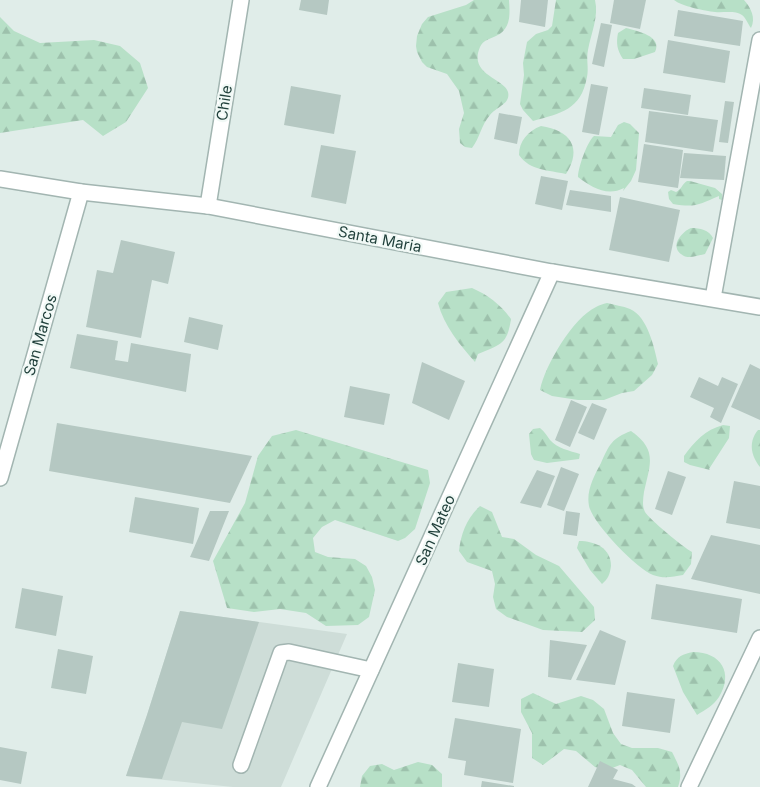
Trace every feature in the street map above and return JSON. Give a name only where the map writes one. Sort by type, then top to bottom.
[{"type":"street","name":"Chile","points":[[208,206],[241,0]]},
{"type":"street","points":[[714,298],[760,40]]},
{"type":"street","name":"Santa Maria","points":[[0,179],[81,192],[208,206],[552,272],[760,306]]},
{"type":"street","name":"San Marcos","points":[[0,478],[81,192]]},
{"type":"street","name":"San Mateo","points":[[318,787],[552,272]]},
{"type":"street","points":[[689,787],[760,638]]},
{"type":"street","points":[[241,766],[281,653],[289,652],[371,670]]},
{"type":"shaded area","points":[[180,611],[347,634],[281,787],[233,787],[126,776]]},
{"type":"green space","points":[[474,0],[509,0],[510,11],[509,21],[504,30],[483,43],[478,56],[479,64],[483,70],[505,87],[508,92],[507,100],[487,119],[472,148],[465,147],[460,143],[459,129],[464,113],[459,91],[447,74],[427,67],[422,62],[416,46],[417,36],[422,24],[428,17],[466,5]]},
{"type":"green space","points":[[556,0],[595,0],[596,13],[587,53],[587,77],[580,97],[575,103],[561,112],[533,121],[520,104],[524,75],[523,63],[527,42],[536,34],[548,30],[552,26]]},
{"type":"green space","points":[[674,0],[744,0],[752,13],[753,21],[751,28],[745,18],[739,13],[699,9]]},
{"type":"green space","points":[[0,17],[14,31],[40,43],[94,40],[120,46],[140,63],[148,88],[126,122],[103,136],[83,120],[0,133]]},
{"type":"green space","points":[[626,28],[652,38],[657,46],[655,52],[634,59],[623,59],[618,49],[617,37],[618,33]]},
{"type":"green space","points":[[624,122],[630,124],[639,133],[636,170],[631,181],[623,191],[624,188],[618,191],[600,190],[578,177],[583,155],[594,136],[611,137],[618,125]]},
{"type":"green space","points":[[541,126],[560,132],[571,142],[573,156],[566,174],[534,167],[519,155],[519,150],[525,137]]},
{"type":"green space","points":[[687,181],[715,188],[722,194],[722,200],[719,199],[719,196],[687,206],[673,204],[669,199],[668,192],[671,190],[678,191]]},
{"type":"green space","points":[[691,228],[704,230],[713,238],[705,254],[686,257],[679,253],[677,249],[678,240],[683,233]]},
{"type":"green space","points":[[472,288],[494,301],[511,319],[505,339],[478,354],[475,362],[448,327],[438,303],[446,292]]},
{"type":"green space","points":[[607,303],[630,309],[646,325],[658,364],[652,375],[634,391],[622,393],[604,400],[578,400],[552,396],[540,390],[554,356],[569,332],[587,313]]},
{"type":"green space","points":[[723,425],[730,426],[729,438],[710,470],[684,462],[684,456],[696,441],[711,430]]},
{"type":"green space","points":[[540,428],[556,445],[580,454],[579,459],[547,463],[534,460],[531,454],[529,434],[533,429]]},
{"type":"green space","points":[[296,430],[428,470],[430,483],[415,529],[405,538],[398,541],[335,520],[322,527],[313,538],[315,552],[328,557],[355,559],[366,566],[372,577],[375,590],[369,617],[358,625],[326,626],[306,613],[280,609],[254,612],[227,608],[213,561],[245,503],[258,456],[272,436]]},
{"type":"green space","points":[[758,430],[760,430],[760,467],[754,458],[752,449],[753,439]]},
{"type":"green space","points":[[631,431],[640,438],[649,451],[650,465],[643,497],[645,512],[681,545],[692,552],[691,564],[683,575],[661,577],[646,571],[616,545],[598,524],[589,506],[588,500],[591,484],[606,451],[615,439]]},
{"type":"green space","points":[[480,506],[492,512],[502,537],[514,539],[536,555],[559,566],[594,607],[595,620],[582,632],[543,630],[507,617],[496,609],[493,597],[495,584],[492,571],[467,562],[459,551],[465,526]]},
{"type":"green space","points":[[579,541],[596,544],[608,554],[611,569],[602,584],[590,570],[577,548]]},
{"type":"green space","points":[[693,652],[711,656],[717,660],[725,672],[725,680],[719,697],[712,705],[697,715],[683,692],[673,666],[681,656]]},
{"type":"green space","points":[[533,693],[556,704],[581,696],[593,700],[604,709],[613,733],[621,744],[632,748],[658,748],[672,752],[680,769],[678,787],[646,787],[632,770],[620,765],[607,770],[595,767],[576,751],[564,749],[543,765],[532,758],[532,733],[521,712],[521,699]]},
{"type":"green space","points":[[418,762],[432,765],[442,774],[442,787],[360,787],[362,776],[370,766],[382,764],[394,770]]},
{"type":"building","points":[[301,0],[329,0],[327,15],[299,10]]},
{"type":"building","points":[[521,0],[548,0],[545,27],[519,22]]},
{"type":"building","points":[[614,0],[646,0],[640,29],[610,23]]},
{"type":"building","points":[[678,10],[743,21],[740,46],[674,36]]},
{"type":"building","points":[[601,23],[612,25],[604,67],[592,64]]},
{"type":"building","points":[[668,40],[730,51],[725,83],[663,73]]},
{"type":"building","points":[[591,84],[608,87],[599,135],[582,132]]},
{"type":"building","points":[[291,86],[341,95],[334,134],[284,125]]},
{"type":"building","points":[[644,88],[691,95],[688,115],[641,108]]},
{"type":"building","points":[[725,101],[734,102],[728,143],[719,142]]},
{"type":"building","points":[[649,111],[718,120],[713,152],[645,142]]},
{"type":"building","points":[[499,113],[522,117],[517,144],[494,139]]},
{"type":"building","points":[[644,144],[683,150],[678,188],[638,182]]},
{"type":"building","points":[[321,145],[356,151],[346,204],[311,197]]},
{"type":"building","points":[[684,153],[726,156],[724,180],[680,178]]},
{"type":"building","points":[[541,176],[568,181],[562,210],[535,204]]},
{"type":"building","points":[[570,190],[611,196],[611,212],[566,205]]},
{"type":"building","points":[[620,197],[680,210],[669,262],[609,250]]},
{"type":"building","points":[[121,240],[175,252],[168,284],[152,280],[141,338],[86,327],[97,270],[113,273]]},
{"type":"building","points":[[189,317],[223,325],[218,350],[184,342]]},
{"type":"building","points":[[77,334],[118,341],[115,360],[128,362],[131,343],[191,354],[186,392],[70,368]]},
{"type":"building","points":[[422,362],[465,381],[449,420],[412,403]]},
{"type":"building","points":[[750,364],[760,369],[760,420],[731,407]]},
{"type":"building","points":[[699,377],[718,386],[722,377],[738,384],[721,423],[710,417],[714,408],[690,397]]},
{"type":"building","points":[[350,386],[390,394],[384,425],[344,417]]},
{"type":"building","points":[[571,400],[587,407],[570,447],[555,440]]},
{"type":"building","points":[[592,403],[607,409],[594,440],[578,433]]},
{"type":"building","points":[[57,423],[252,456],[230,503],[49,471]]},
{"type":"building","points":[[561,467],[579,474],[564,511],[547,505]]},
{"type":"building","points":[[537,470],[555,476],[541,508],[520,503]]},
{"type":"building","points":[[668,471],[686,477],[672,515],[655,509]]},
{"type":"building","points":[[734,481],[760,486],[760,529],[726,523]]},
{"type":"building","points":[[135,497],[199,508],[193,544],[129,532]]},
{"type":"building","points":[[210,511],[229,511],[209,561],[190,557]]},
{"type":"building","points":[[566,511],[580,513],[577,536],[563,534]]},
{"type":"building","points":[[711,535],[760,545],[760,594],[691,579]]},
{"type":"building","points":[[656,584],[742,599],[737,633],[651,619]]},
{"type":"building","points":[[22,588],[63,596],[56,636],[15,628]]},
{"type":"building","points":[[180,611],[259,622],[222,729],[182,722],[162,779],[126,776],[147,715]]},
{"type":"building","points":[[600,630],[626,641],[615,685],[576,680]]},
{"type":"building","points":[[550,640],[587,645],[571,680],[548,677]]},
{"type":"building","points":[[58,649],[93,656],[86,694],[51,688]]},
{"type":"building","points":[[458,663],[494,669],[489,707],[452,702]]},
{"type":"building","points":[[627,692],[675,699],[670,733],[622,726]]},
{"type":"building","points":[[455,718],[521,729],[513,783],[464,775],[466,761],[448,758]]},
{"type":"building","points":[[0,747],[27,752],[21,784],[0,780]]},
{"type":"building","points":[[600,761],[618,770],[613,779],[632,784],[636,787],[588,787]]},
{"type":"building","points":[[482,781],[514,786],[514,787],[481,787]]}]
